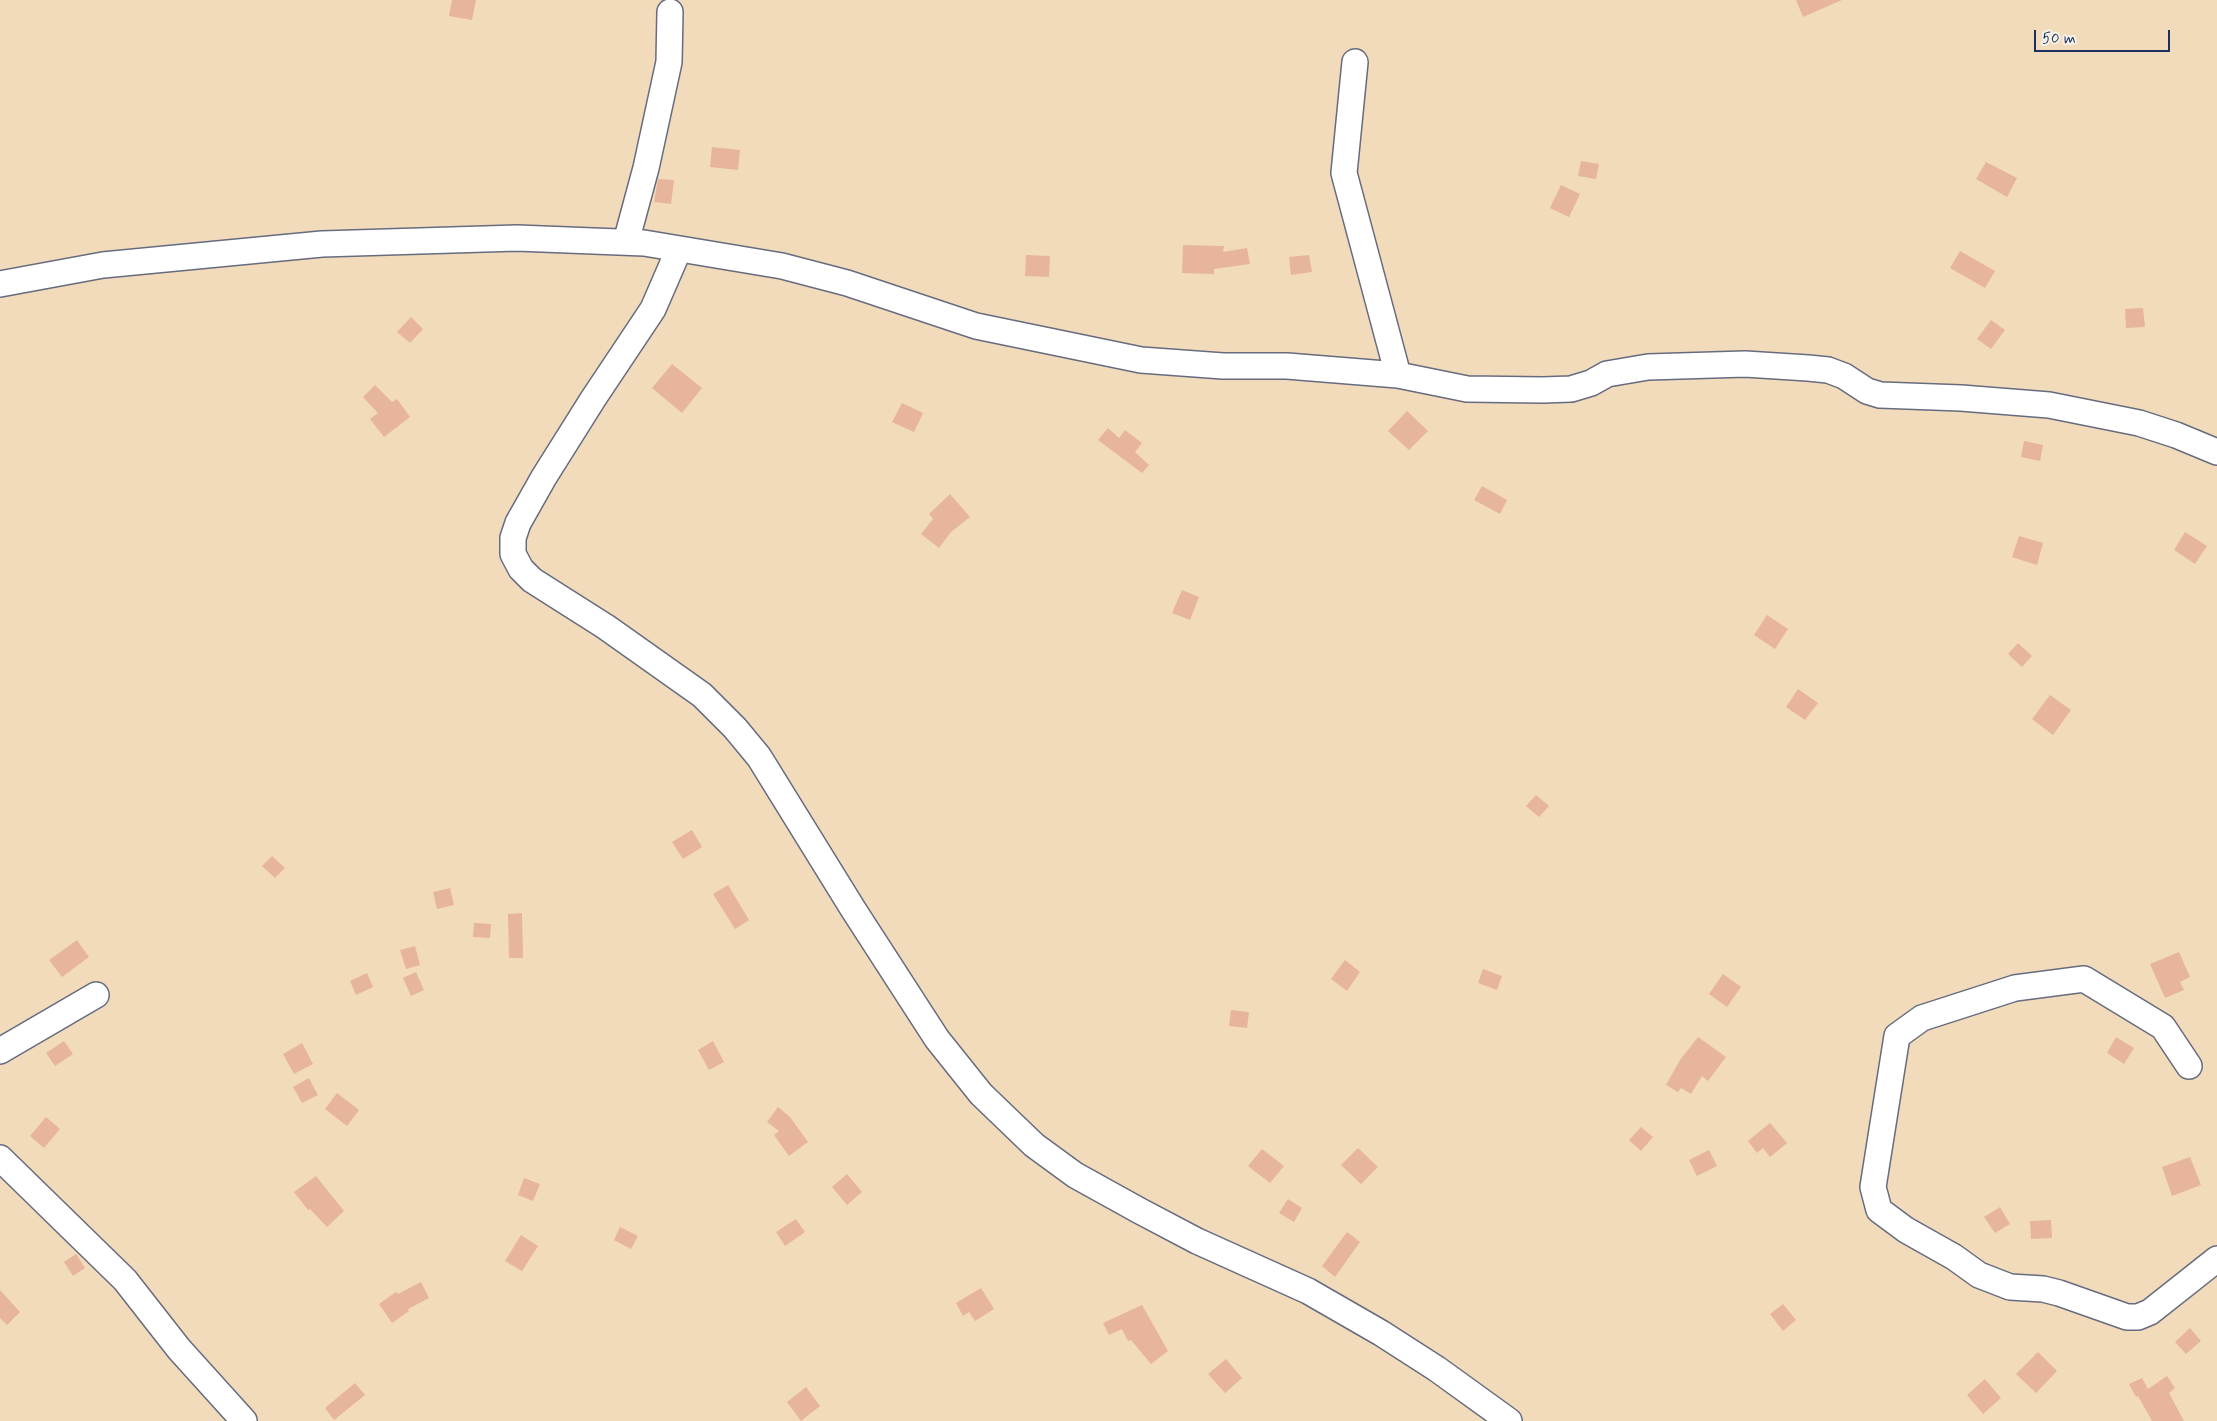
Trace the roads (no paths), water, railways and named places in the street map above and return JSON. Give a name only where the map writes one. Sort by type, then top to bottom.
[{"type":"street","points":[[626,242],[646,168],[669,62],[670,12]]},
{"type":"street","points":[[1354,62],[1344,173],[1398,375]]},
{"type":"street","points":[[0,284],[104,265],[322,244],[517,238],[626,242],[782,266],[846,282],[976,326],[1141,360],[1223,366],[1287,366],[1398,375],[1467,389],[1543,390],[1571,389],[1591,383],[1607,374],[1648,367],[1745,364],[1808,368],[1828,370],[1844,376],[1867,391],[1880,395],[1961,398],[2049,405],[2103,416],[2149,426],[2217,452]]},
{"type":"street","points":[[679,249],[654,309],[593,399],[544,477],[518,524],[513,538],[513,554],[516,561],[532,580],[606,627],[702,695],[735,728],[759,757],[853,909],[937,1039],[981,1094],[1034,1144],[1075,1176],[1140,1211],[1197,1241],[1308,1290],[1373,1328],[1437,1369],[1509,1421]]},
{"type":"street","points":[[2189,1066],[2163,1027],[2084,979],[2015,988],[1922,1018],[1897,1036],[1873,1187],[1880,1210],[1906,1230],[1954,1257],[1979,1276],[2010,1287],[2044,1289],[2059,1293],[2127,1317],[2138,1318],[2150,1312],[2217,1259]]},
{"type":"street","points":[[0,1050],[96,995]]},
{"type":"street","points":[[0,1158],[125,1280],[178,1349],[244,1421]]}]
